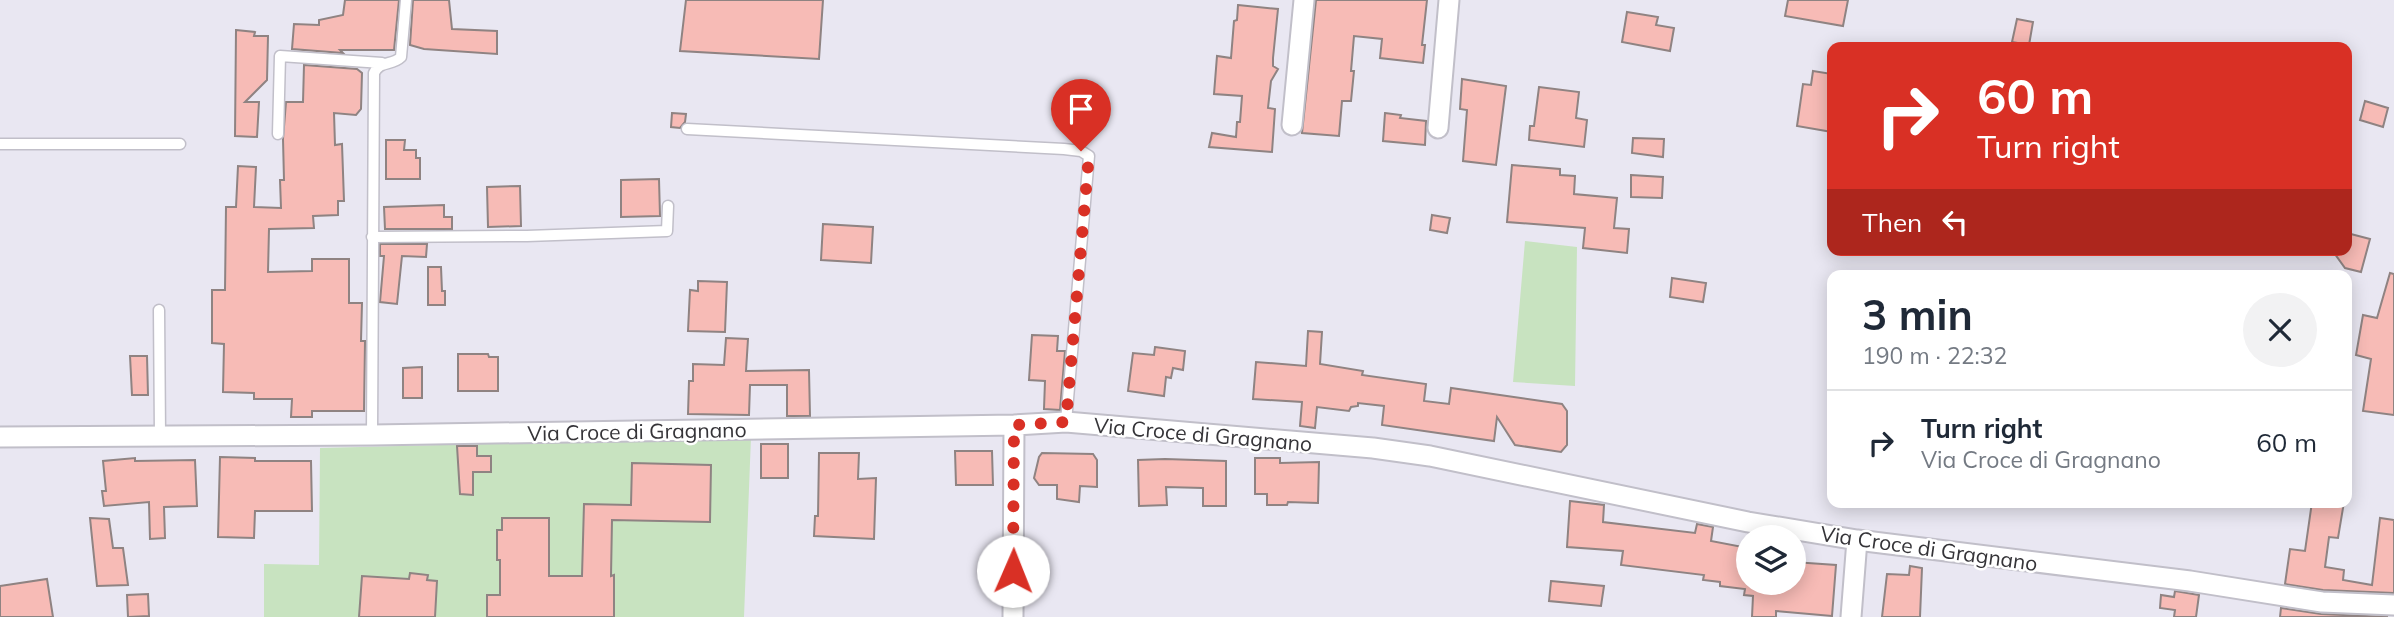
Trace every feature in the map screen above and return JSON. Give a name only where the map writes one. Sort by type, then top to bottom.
[{"type":"street","points":[[1292,125],[1304,0]]},
{"type":"street","points":[[1438,128],[1449,0]]},
{"type":"street","name":"Via Croce di Gragnano","points":[[0,437],[372,435],[1066,422],[1373,448],[1430,456],[1748,522],[1857,540],[2189,581],[2322,602],[2394,605]]},
{"type":"street","points":[[1013,617],[1014,425]]},
{"type":"street","points":[[1851,617],[1857,540]]},
{"type":"lane","points":[[278,134],[280,56],[396,62],[401,57],[406,0]]},
{"type":"lane","points":[[372,435],[374,73],[383,63]]},
{"type":"lane","points":[[687,129],[1064,149],[1081,151],[1088,156],[1066,422]]},
{"type":"lane","points":[[0,144],[180,144]]},
{"type":"lane","points":[[372,237],[527,236],[667,231],[668,206]]},
{"type":"lane","points":[[159,310],[160,436]]},
{"type":"green space","points":[[1525,241],[1577,247],[1575,386],[1513,382]]},
{"type":"green space","points":[[751,437],[744,617],[264,617],[264,564],[319,565],[320,448]]},
{"type":"building","points":[[345,0],[399,0],[394,50],[340,50],[343,53],[292,49],[294,24],[319,25],[319,20],[343,15]]},
{"type":"building","points":[[413,0],[449,0],[452,29],[497,31],[497,54],[424,49],[410,45]]},
{"type":"building","points":[[686,0],[823,0],[819,59],[680,51]]},
{"type":"building","points":[[1316,0],[1427,0],[1422,45],[1425,45],[1423,63],[1380,58],[1382,39],[1354,36],[1351,101],[1342,101],[1339,136],[1302,133]]},
{"type":"building","points":[[1788,0],[1848,0],[1843,26],[1785,16]]},
{"type":"building","points":[[1238,5],[1278,9],[1273,66],[1278,69],[1271,81],[1268,108],[1275,109],[1272,152],[1209,147],[1212,133],[1236,137],[1237,122],[1240,122],[1242,96],[1214,94],[1217,56],[1231,58]]},
{"type":"building","points":[[1627,12],[1658,17],[1656,25],[1674,28],[1670,51],[1622,42]]},
{"type":"building","points":[[2017,19],[2033,22],[2030,42],[2012,42]]},
{"type":"building","points":[[236,30],[255,32],[254,36],[268,36],[267,80],[245,102],[259,102],[257,137],[235,136]]},
{"type":"building","points":[[304,65],[357,69],[362,73],[361,109],[356,115],[334,113],[335,145],[342,144],[344,201],[338,201],[338,215],[313,216],[314,228],[269,229],[268,272],[312,271],[312,259],[349,259],[349,303],[362,303],[361,341],[365,341],[364,411],[312,411],[312,417],[291,417],[292,399],[254,399],[254,393],[223,392],[224,344],[212,343],[212,290],[225,290],[226,207],[236,207],[238,166],[256,167],[254,207],[281,208],[280,180],[284,180],[286,102],[303,102]]},
{"type":"building","points":[[1813,71],[1827,73],[1827,131],[1797,126],[1803,84],[1811,85]]},
{"type":"building","points":[[1462,79],[1506,86],[1496,165],[1463,161],[1467,110],[1460,109]]},
{"type":"building","points":[[1539,87],[1579,92],[1576,118],[1587,120],[1584,147],[1529,140],[1530,126],[1534,126]]},
{"type":"building","points":[[2365,101],[2388,108],[2383,127],[2360,120]]},
{"type":"building","points":[[672,113],[686,114],[685,122],[680,128],[671,127]]},
{"type":"building","points":[[1385,113],[1426,121],[1425,145],[1383,141]]},
{"type":"building","points":[[1633,138],[1664,139],[1663,157],[1632,153]]},
{"type":"building","points":[[386,140],[405,140],[404,150],[416,150],[416,158],[420,158],[420,179],[386,179]]},
{"type":"building","points":[[1512,165],[1560,169],[1560,175],[1575,176],[1574,194],[1617,198],[1614,228],[1629,229],[1627,253],[1583,248],[1585,228],[1507,222]]},
{"type":"building","points":[[1631,175],[1663,177],[1662,198],[1631,197]]},
{"type":"building","points":[[659,179],[660,216],[621,217],[621,180]]},
{"type":"building","points":[[520,186],[521,226],[488,227],[487,187]]},
{"type":"building","points":[[444,205],[444,217],[452,217],[452,229],[385,229],[384,207]]},
{"type":"building","points":[[1432,215],[1450,218],[1447,233],[1430,230]]},
{"type":"building","points":[[823,224],[873,227],[871,263],[821,260]]},
{"type":"building","points":[[2352,234],[2370,239],[2361,272],[2345,268],[2336,256],[2352,256]]},
{"type":"building","points":[[380,244],[427,244],[426,257],[402,256],[397,304],[380,302],[384,256],[380,256]]},
{"type":"building","points":[[428,267],[441,267],[445,305],[428,305]]},
{"type":"building","points":[[2390,273],[2394,274],[2394,415],[2363,411],[2371,359],[2356,355],[2363,315],[2377,318]]},
{"type":"building","points":[[1672,278],[1706,283],[1703,302],[1670,297]]},
{"type":"building","points":[[698,281],[727,282],[725,332],[688,331],[690,290],[698,291]]},
{"type":"building","points":[[1308,331],[1322,332],[1320,364],[1363,371],[1362,375],[1426,384],[1424,401],[1449,404],[1451,388],[1562,404],[1567,411],[1567,445],[1561,452],[1515,445],[1497,417],[1494,441],[1382,425],[1384,406],[1358,403],[1358,406],[1351,407],[1349,411],[1317,407],[1315,428],[1300,426],[1302,402],[1253,399],[1256,362],[1306,366]]},
{"type":"building","points":[[1032,335],[1058,336],[1057,351],[1065,351],[1060,410],[1044,409],[1045,381],[1029,380]]},
{"type":"building","points":[[726,338],[748,339],[746,371],[809,370],[810,416],[787,416],[787,385],[750,385],[749,415],[688,414],[689,381],[693,381],[693,364],[724,365]]},
{"type":"building","points":[[1155,347],[1185,351],[1183,370],[1173,368],[1171,378],[1166,377],[1164,396],[1128,391],[1133,353],[1154,355]]},
{"type":"building","points":[[458,354],[488,354],[489,357],[498,357],[498,391],[458,391]]},
{"type":"building","points":[[130,356],[147,356],[148,395],[132,395]]},
{"type":"building","points":[[422,367],[422,398],[403,398],[403,368]]},
{"type":"building","points":[[761,444],[788,444],[788,478],[761,478]]},
{"type":"building","points":[[457,446],[477,446],[477,456],[491,456],[491,472],[473,472],[473,495],[460,494]]},
{"type":"building","points":[[955,451],[992,451],[993,485],[956,485]]},
{"type":"building","points":[[819,453],[859,453],[858,479],[876,478],[874,539],[814,536],[815,516],[818,516]]},
{"type":"building","points":[[1042,453],[1093,454],[1097,460],[1097,487],[1080,486],[1079,502],[1057,499],[1057,485],[1039,485],[1034,478]]},
{"type":"building","points":[[220,457],[255,458],[255,461],[311,461],[312,511],[255,511],[254,538],[218,537]]},
{"type":"building","points":[[135,458],[135,461],[195,460],[197,506],[164,507],[165,538],[150,539],[149,502],[104,506],[102,491],[106,491],[103,461]]},
{"type":"building","points":[[1255,458],[1280,458],[1280,463],[1319,462],[1318,503],[1288,502],[1287,505],[1267,505],[1267,494],[1255,494]]},
{"type":"building","points":[[1138,460],[1226,461],[1226,506],[1203,506],[1203,488],[1166,487],[1167,505],[1139,506]]},
{"type":"building","points":[[632,463],[711,465],[710,522],[612,520],[611,576],[614,575],[614,617],[487,617],[487,595],[500,595],[497,530],[502,530],[502,518],[549,518],[549,576],[582,576],[584,504],[631,505]]},
{"type":"building","points":[[1570,501],[1604,505],[1603,522],[1695,533],[1697,524],[1713,527],[1711,541],[1736,546],[1736,588],[1703,580],[1704,575],[1621,565],[1623,551],[1567,547]]},
{"type":"building","points":[[2311,508],[2343,508],[2338,538],[2329,537],[2325,567],[2344,570],[2343,580],[2372,585],[2380,518],[2394,520],[2394,593],[2323,590],[2285,584],[2290,549],[2305,551]]},
{"type":"building","points":[[90,518],[109,519],[113,548],[123,548],[128,585],[97,586]]},
{"type":"building","points":[[1806,563],[1836,565],[1832,616],[1776,611],[1776,617],[1752,617],[1753,596],[1744,595],[1806,595]]},
{"type":"building","points":[[1910,566],[1922,568],[1920,617],[1882,617],[1887,574],[1909,575]]},
{"type":"building","points":[[410,573],[428,575],[427,580],[437,581],[435,617],[359,617],[362,576],[409,579]]},
{"type":"building","points":[[47,579],[53,617],[0,617],[0,586]]},
{"type":"building","points":[[1551,581],[1604,586],[1601,606],[1549,601]]},
{"type":"building","points":[[2175,591],[2199,595],[2196,617],[2174,617],[2175,610],[2160,608],[2161,595],[2174,597]]},
{"type":"building","points":[[148,594],[149,616],[128,617],[127,595]]},
{"type":"building","points":[[2281,608],[2321,614],[2388,617],[2280,617]]},
{"type":"route","points":[[1013,571],[1014,425],[1066,422],[1088,166],[1088,156],[1081,151]]}]
